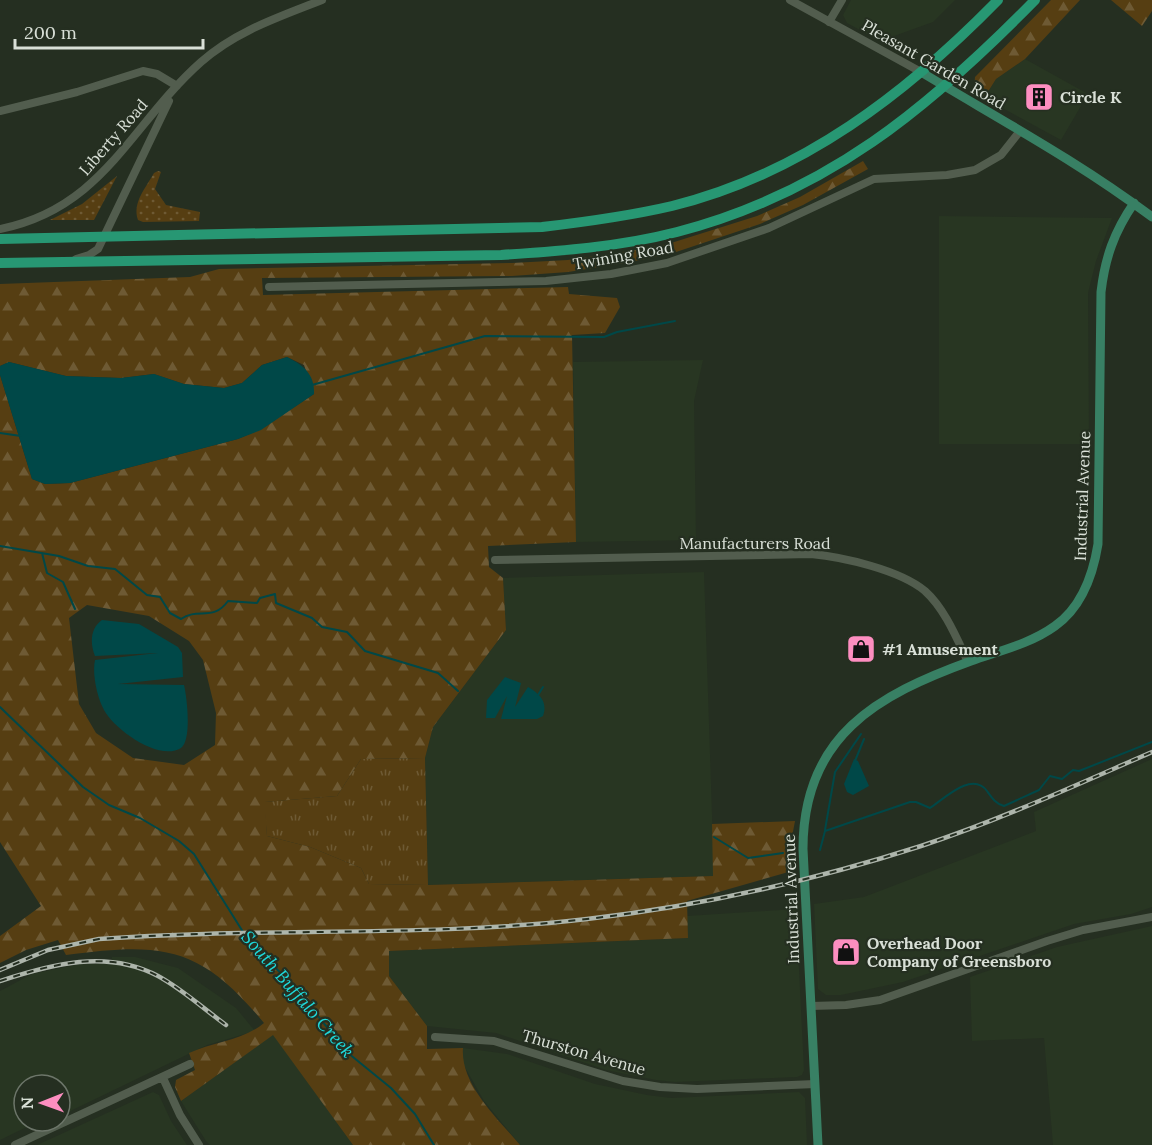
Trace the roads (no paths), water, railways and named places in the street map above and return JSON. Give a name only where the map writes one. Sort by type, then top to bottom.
[{"type":"highway","points":[[0,239],[542,226],[631,215],[711,194],[793,161],[835,137],[881,105],[921,72],[959,40],[998,0]]},
{"type":"highway","points":[[0,263],[501,255],[629,242],[717,220],[788,192],[839,164],[891,131],[946,87],[1035,0]]},
{"type":"main road","name":"Pleasant Garden Road","points":[[921,72],[1080,165],[1152,218]]},
{"type":"main road","name":"Industrial Avenue","points":[[818,1145],[803,839],[806,811],[815,782],[836,745],[867,710],[901,689],[968,662],[1027,642],[1056,626],[1077,602],[1094,571],[1098,544],[1101,292],[1104,266],[1111,243],[1134,203]]},
{"type":"street","name":"Liberty Road","points":[[0,229],[56,209],[93,183],[177,86],[201,62],[242,32],[322,0]]},
{"type":"street","name":"Pleasant Garden Road","points":[[790,0],[921,72]]},
{"type":"street","points":[[829,22],[842,0]]},
{"type":"street","name":"Liberty Road","points":[[0,111],[77,92],[143,71],[157,74],[177,86]]},
{"type":"street","name":"Liberty Road","points":[[58,262],[89,255],[98,249],[153,131],[177,86]]},
{"type":"street","name":"Twining Road","points":[[269,287],[546,281],[611,274],[667,264],[769,228],[874,178],[947,175],[975,170],[1001,155],[1020,130]]},
{"type":"street","name":"Manufacturers Road","points":[[495,560],[811,554],[844,557],[890,574],[923,590],[936,604],[968,662]]},
{"type":"street","points":[[811,1006],[846,1005],[880,1000],[1083,930],[1152,917]]},
{"type":"street","name":"Thurston Avenue","points":[[435,1037],[494,1041],[623,1081],[660,1088],[697,1089],[814,1083]]},
{"type":"street","points":[[15,1145],[190,1064]]},
{"type":"street","points":[[163,1078],[180,1115],[199,1145]]},
{"type":"water","points":[[287,357],[307,371],[314,387],[314,394],[261,430],[238,439],[70,483],[45,484],[32,479],[0,375],[0,366],[9,362],[66,376],[121,378],[154,374],[184,384],[224,388],[242,383],[262,365]]},
{"type":"water","points":[[102,620],[139,624],[178,647],[182,653],[183,677],[118,684],[184,685],[188,728],[181,748],[161,751],[150,747],[117,726],[104,710],[96,685],[95,660],[158,653],[95,656],[92,636],[95,627]]},
{"type":"water","points":[[505,677],[521,683],[515,707],[528,687],[542,699],[543,716],[537,719],[501,719],[507,696],[495,718],[486,718],[487,700]]},
{"type":"water","points":[[854,759],[858,761],[869,786],[853,795],[847,792],[844,784]]},
{"type":"waterway","points":[[312,385],[485,336],[604,337],[617,332],[675,321]]},
{"type":"waterway","points":[[0,433],[21,436]]},
{"type":"waterway","points":[[0,546],[59,556],[88,566],[115,569],[147,595],[160,597],[170,613],[181,619],[193,614],[217,611],[228,601],[257,603],[260,598],[275,594],[276,603],[312,618],[322,627],[347,632],[365,651],[438,673],[458,691]]},
{"type":"waterway","points":[[42,553],[47,573],[63,582],[75,609]]},
{"type":"waterway","points":[[538,695],[543,687]]},
{"type":"waterway","name":"South Buffalo Creek","points":[[0,707],[83,787],[109,805],[140,818],[179,841],[194,854],[250,943],[291,983],[348,1053],[391,1088],[415,1114],[434,1145]]},
{"type":"waterway","points":[[825,830],[835,772],[861,734]]},
{"type":"waterway","points":[[855,761],[864,739]]},
{"type":"waterway","points":[[820,850],[825,831],[910,802],[930,808],[958,788],[974,784],[981,786],[996,802],[1004,806],[1039,790],[1050,776],[1062,779],[1073,770],[1079,771],[1152,742]]},
{"type":"waterway","points":[[714,837],[748,858],[783,853]]},
{"type":"railway","points":[[0,970],[48,950],[99,939],[160,935],[404,931],[526,925],[672,907],[797,881],[921,846],[1009,814],[1152,752]]},
{"type":"railway","points":[[0,981],[59,965],[99,961],[119,963],[139,968],[167,981],[226,1025]]},
{"type":"place","name":"Circle K","points":[[1039,97]]},
{"type":"place","name":"#1 Amusement","points":[[861,649]]},
{"type":"place","name":"Overhead Door Company of Greensboro","points":[[846,952]]}]
